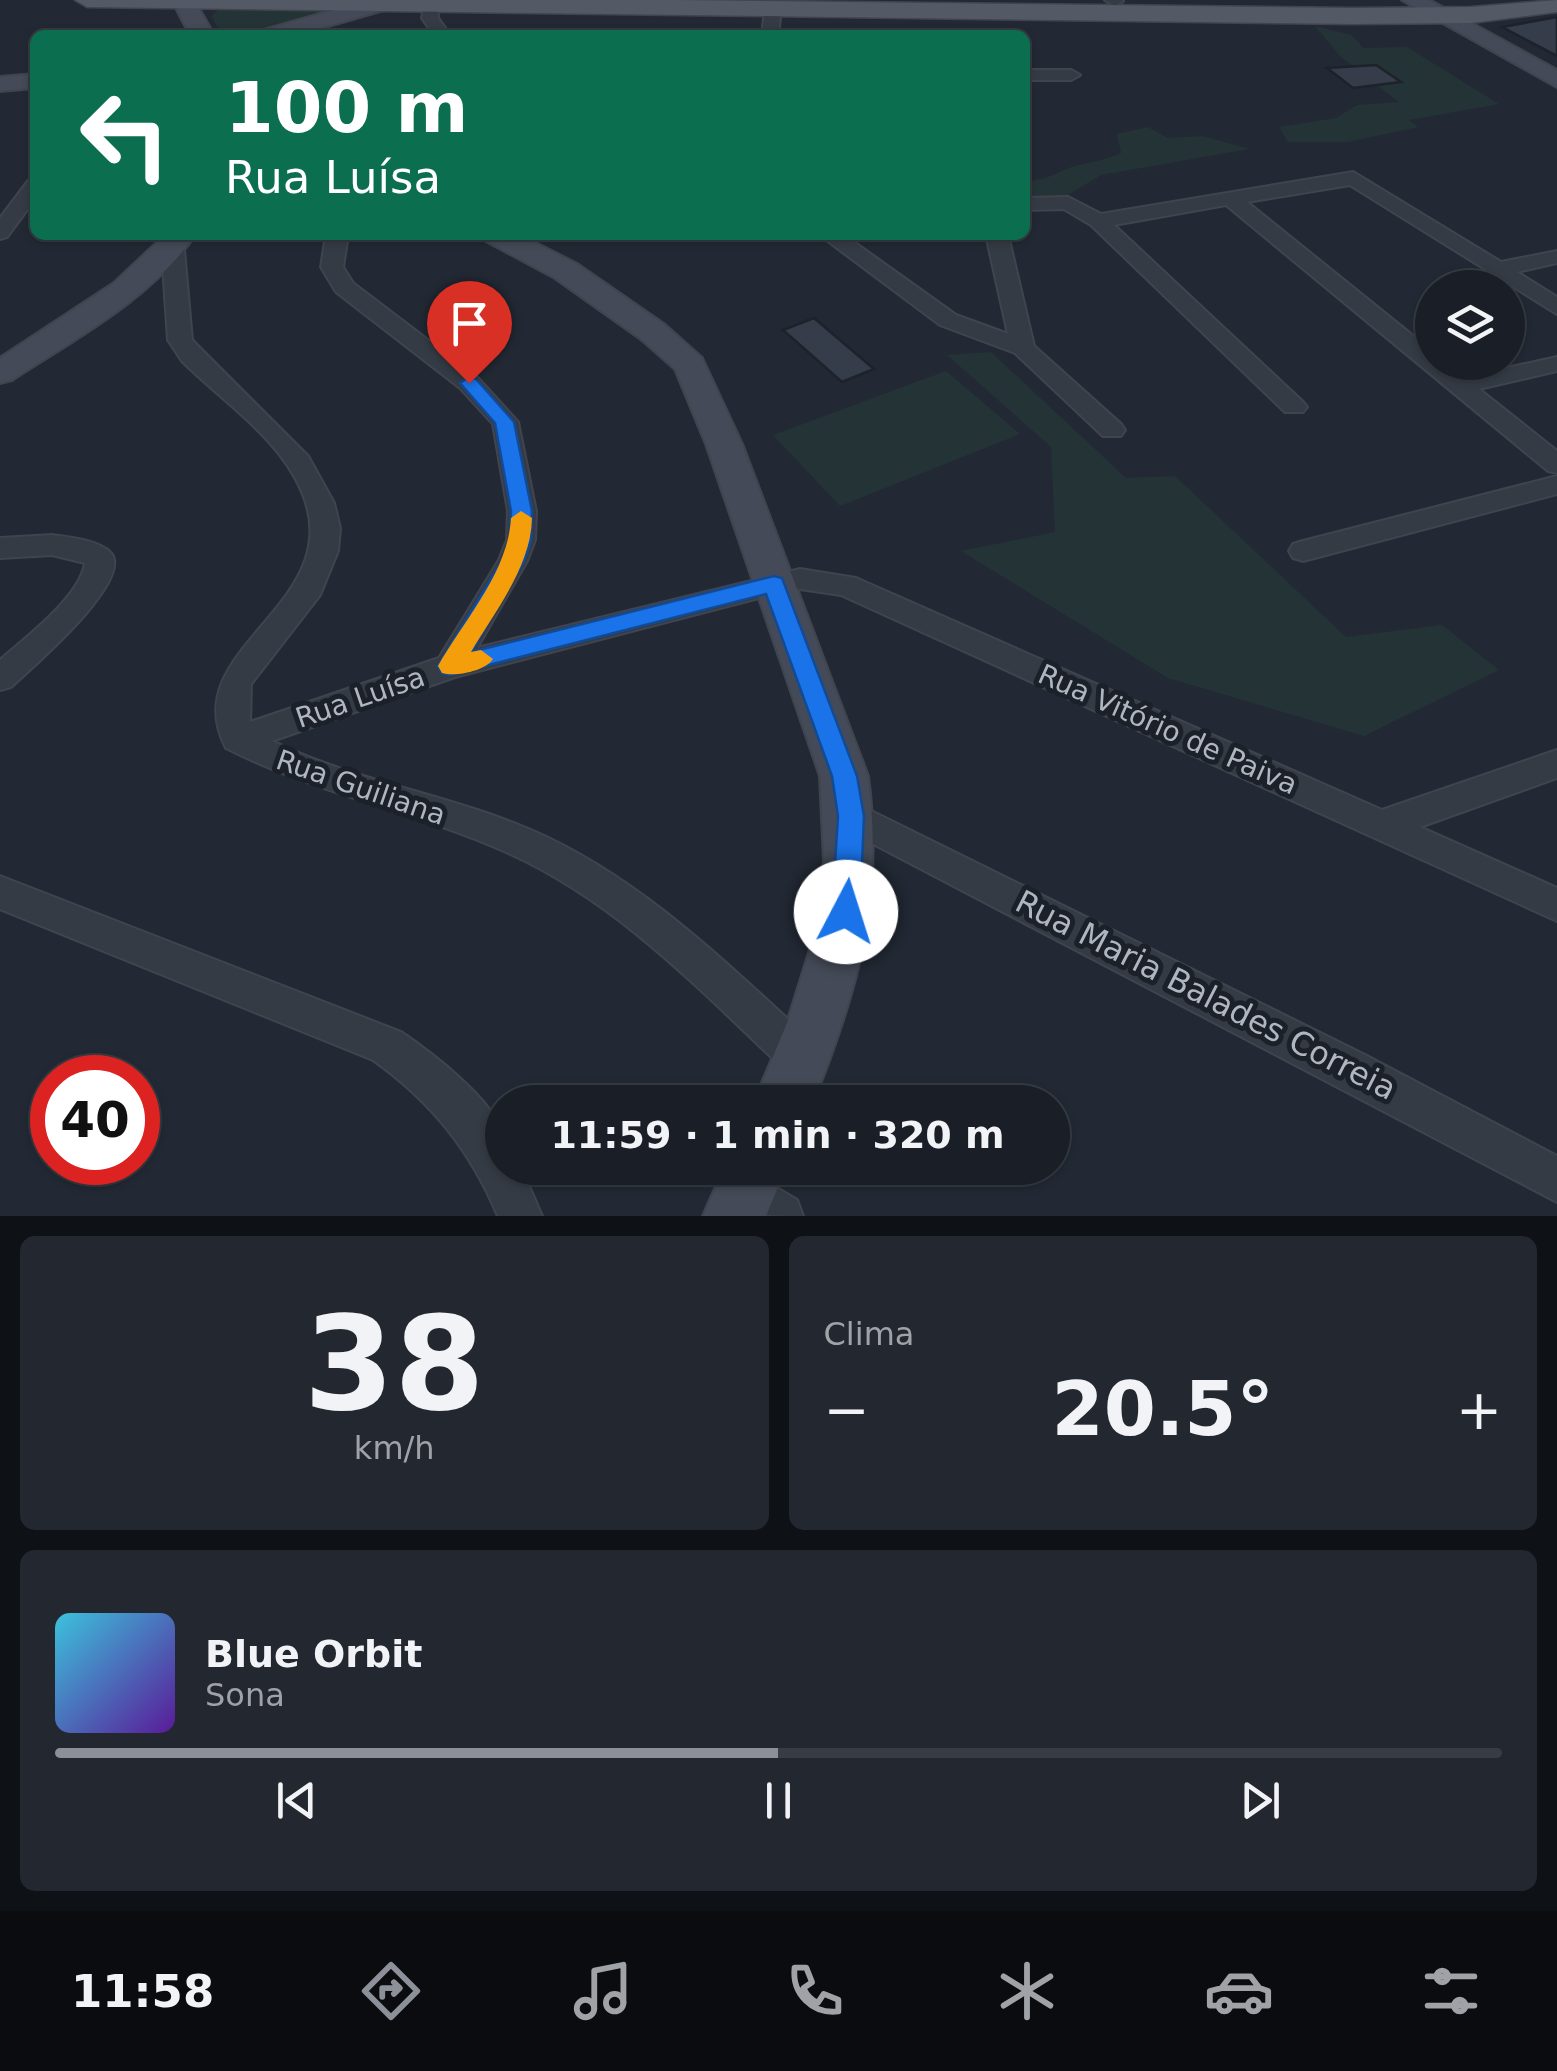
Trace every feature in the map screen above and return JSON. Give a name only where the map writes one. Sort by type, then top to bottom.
[{"type":"main road","points":[[86,0],[182,1],[334,12],[387,2],[434,3],[772,22],[1265,4]]},
{"type":"main road","points":[[943,0],[1265,4],[1442,16],[1557,5]]},
{"type":"main road","points":[[200,30],[208,12],[236,4]]},
{"type":"street","points":[[1413,0],[1557,80]]},
{"type":"street","points":[[182,1],[199,30]]},
{"type":"street","points":[[434,3],[430,18],[438,30]]},
{"type":"street","points":[[285,30],[334,12]]},
{"type":"street","points":[[1030,75],[1071,75]]},
{"type":"street","points":[[0,84],[30,81]]},
{"type":"street","points":[[1098,221],[1353,178],[1557,307]]},
{"type":"street","points":[[0,233],[30,191]]},
{"type":"street","points":[[1231,199],[1557,465]]},
{"type":"street","points":[[1030,204],[1068,203],[1098,221],[1294,407]]},
{"type":"street","points":[[336,240],[332,266],[344,287],[469,383],[505,422],[522,511],[520,540],[513,561],[450,666]]},
{"type":"street","points":[[506,240],[566,272],[653,332],[690,365],[701,384],[844,776],[851,816],[850,881],[841,944],[793,1081]]},
{"type":"street","points":[[838,240],[948,320],[1023,348],[1112,430]]},
{"type":"street","points":[[997,240],[1023,348]]},
{"type":"street","points":[[0,373],[177,242]]},
{"type":"street","points":[[177,242],[180,340],[190,356],[291,454],[321,500],[325,530],[318,576],[308,594],[236,682],[232,692],[238,740]]},
{"type":"street","points":[[1501,269],[1557,257]]},
{"type":"street","points":[[1460,386],[1557,364]]},
{"type":"street","points":[[1303,551],[1557,485]]},
{"type":"street","points":[[0,548],[57,545],[91,553],[102,566],[98,579],[82,599],[0,678]]},
{"type":"street","name":"Rua Vitório de Paiva","points":[[774,584],[800,578],[846,585],[1557,905]]},
{"type":"street","name":"Rua Luísa","points":[[238,740],[450,666],[774,584]]},
{"type":"street","name":"Rua Guiliana","points":[[238,740],[280,763],[517,840],[587,874],[655,922],[793,1081]]},
{"type":"street","points":[[1383,825],[1557,764]]},
{"type":"street","name":"Rua Maria Balades Correia","points":[[851,816],[1351,1069],[1557,1180]]},
{"type":"street","points":[[0,892],[400,1054],[427,1071],[468,1116],[505,1178],[520,1216]]},
{"type":"shaded area","points":[[218,10],[335,11],[274,30],[219,30],[211,16]]},
{"type":"shaded area","points":[[1315,26],[1352,35],[1363,48],[1407,47],[1499,104],[1409,120],[1418,127],[1348,142],[1288,142],[1279,127],[1336,118],[1357,105],[1399,102],[1340,56]]},
{"type":"shaded area","points":[[1148,127],[1168,138],[1203,136],[1249,149],[1101,175],[1066,196],[1030,197],[1030,180],[1121,153],[1117,134]]},
{"type":"shaded area","points":[[991,352],[1126,478],[1175,476],[1346,637],[1442,625],[1499,670],[1364,736],[1168,678],[961,551],[1055,532],[1051,447],[947,355]]},
{"type":"shaded area","points":[[946,371],[1020,434],[840,506],[773,435]]},
{"type":"building","points":[[1557,17],[1557,56],[1502,27]]},
{"type":"building","points":[[1376,65],[1401,82],[1353,88],[1327,68]]},
{"type":"building","points":[[814,318],[874,369],[842,382],[783,330]]},
{"type":"slow traffic","points":[[481,659],[450,666],[513,561],[520,540],[521,518]]},
{"type":"route","points":[[469,383],[505,422],[522,511],[520,540],[513,561],[450,666],[774,584],[844,776],[851,816],[846,912]]}]
